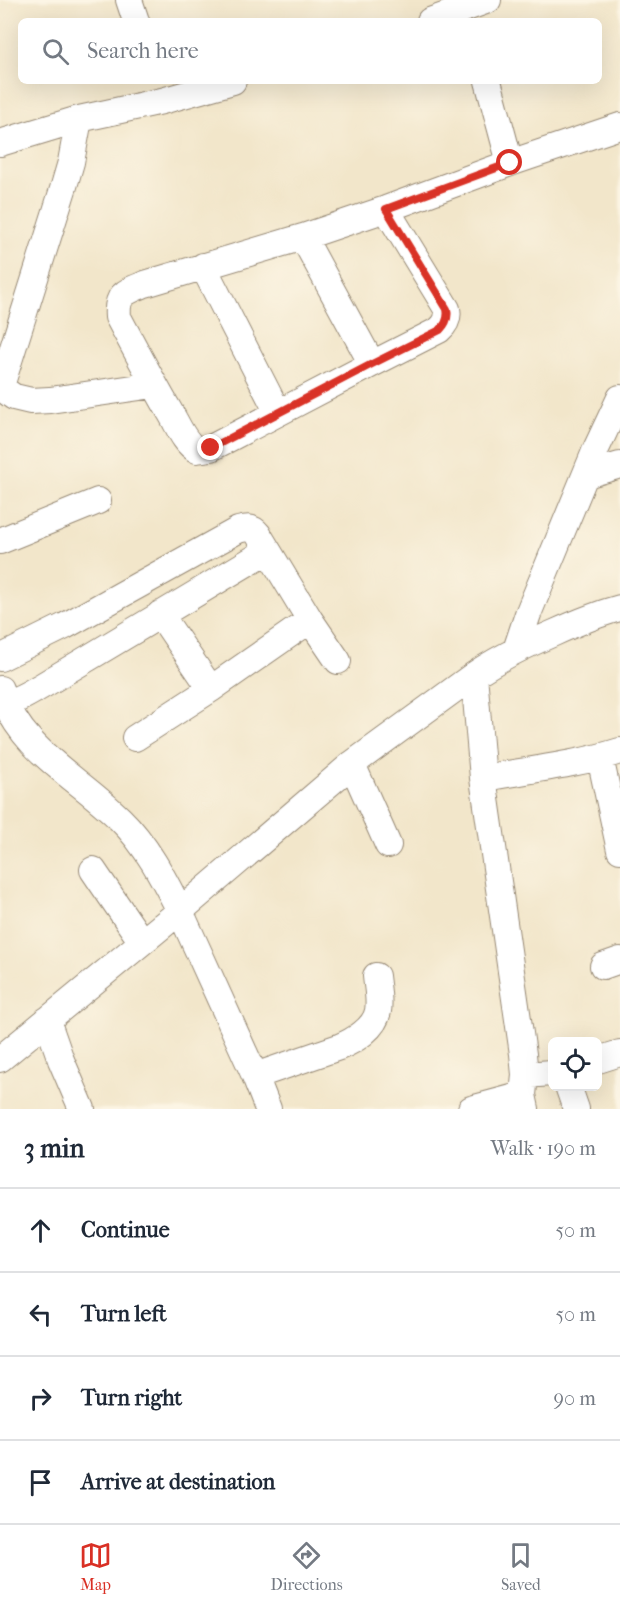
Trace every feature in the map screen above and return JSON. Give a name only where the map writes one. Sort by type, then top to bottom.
[{"type":"street","points":[[129,0],[135,18]]},
{"type":"street","points":[[442,18],[476,9]]},
{"type":"street","points":[[0,143],[79,119],[158,91],[210,84]]},
{"type":"street","points":[[489,84],[510,163]]},
{"type":"street","points":[[79,119],[71,162],[4,394],[31,401],[50,400],[154,385]]},
{"type":"street","points":[[386,209],[447,309],[447,321],[440,330],[211,448],[197,450],[193,448],[185,439],[154,385],[118,317],[119,300],[127,292],[202,266],[303,237],[620,126]]},
{"type":"street","points":[[303,237],[372,364]]},
{"type":"street","points":[[202,266],[278,413]]},
{"type":"street","points":[[516,650],[528,614],[620,398]]},
{"type":"street","points":[[586,475],[620,465]]},
{"type":"street","points":[[0,541],[98,501]]},
{"type":"street","points":[[0,658],[65,626],[238,530],[249,527],[258,534],[310,620],[338,661]]},
{"type":"street","points":[[267,550],[40,687],[2,699],[17,724],[35,747],[107,807],[133,833],[168,886],[268,1109]]},
{"type":"street","points":[[0,1059],[180,911],[352,764],[474,675],[516,650],[598,613],[620,608]]},
{"type":"street","points":[[160,614],[211,689]]},
{"type":"street","points":[[135,738],[211,689],[310,620]]},
{"type":"street","points":[[474,675],[483,778],[525,1093]]},
{"type":"street","points":[[483,778],[610,754],[620,850]]},
{"type":"street","points":[[352,764],[388,845]]},
{"type":"street","points":[[93,870],[142,942]]},
{"type":"street","points":[[255,1076],[339,1047],[363,1033],[374,1022],[378,1012],[376,976]]},
{"type":"street","points":[[47,1020],[82,1109]]},
{"type":"street","points":[[602,1058],[620,1053]]},
{"type":"street","points":[[471,1109],[525,1093],[548,1076]]},
{"type":"street","points":[[570,1091],[576,1109]]},
{"type":"route","points":[[211,448],[440,330],[447,321],[447,309],[386,209],[510,163]]}]
